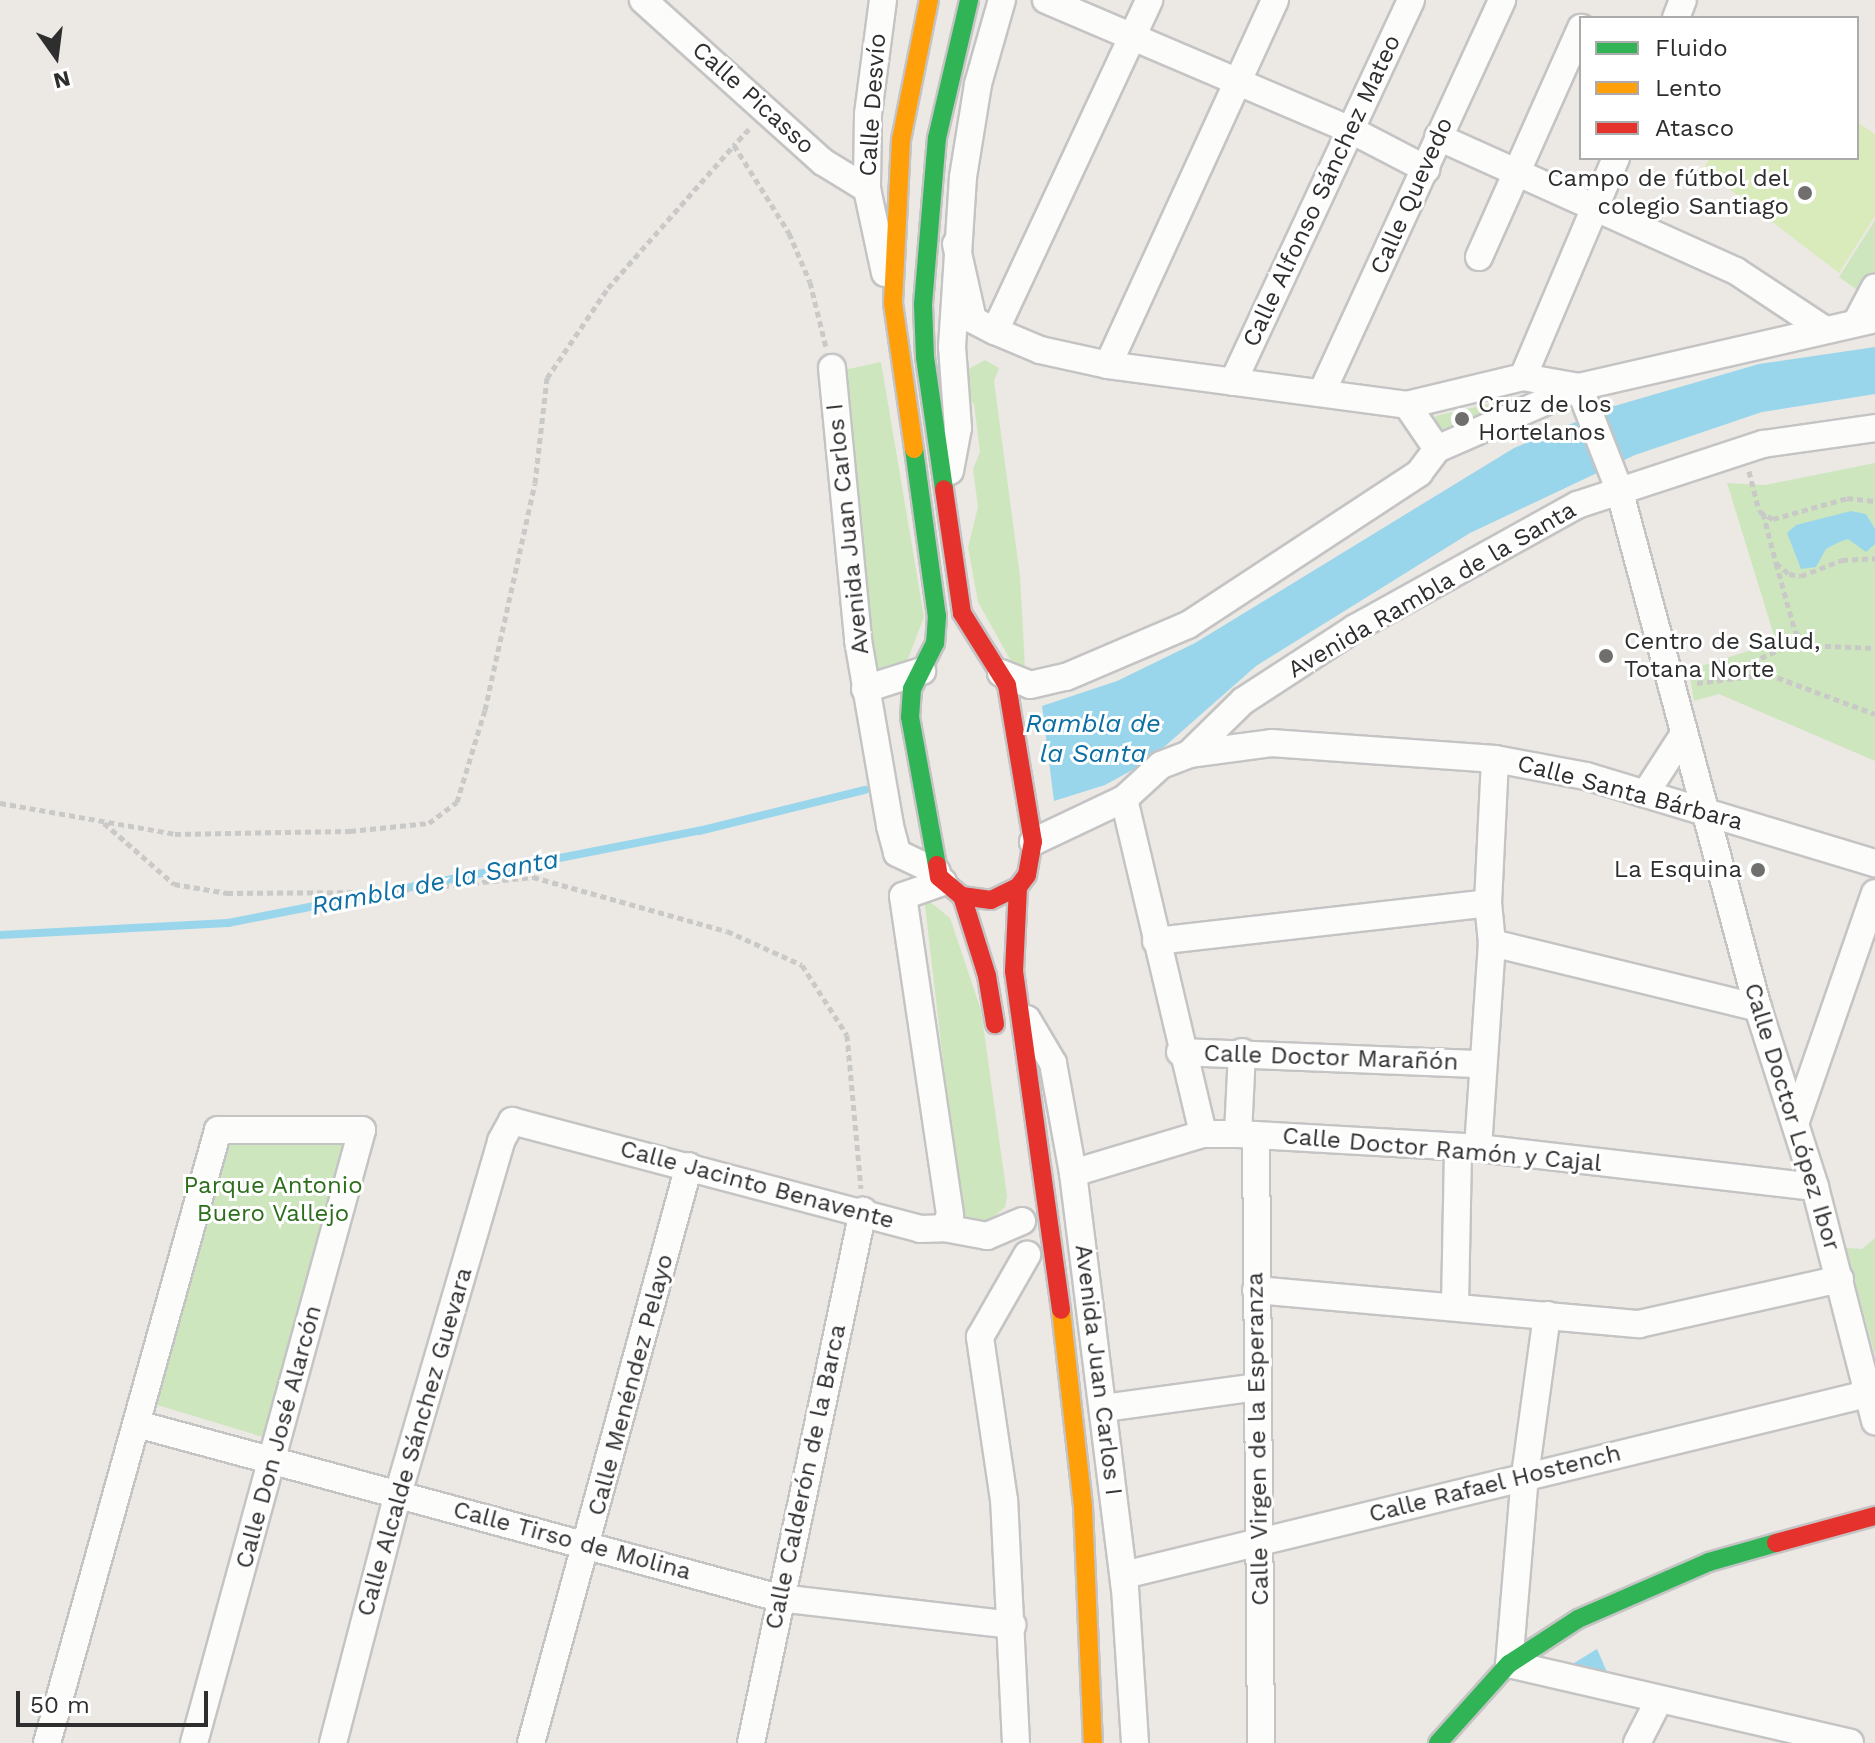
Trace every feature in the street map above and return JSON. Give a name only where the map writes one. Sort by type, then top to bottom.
[{"type":"main road","points":[[929,0],[901,140],[893,303],[937,616],[924,669],[912,689],[910,717],[947,883],[987,976],[997,1041]]},
{"type":"main road","points":[[969,0],[937,138],[923,304],[925,357],[962,613],[1011,699],[1033,842],[1032,860],[1018,887],[1014,971],[1083,1507],[1093,1743]]},
{"type":"main road","points":[[924,669],[958,654],[996,668]]},
{"type":"main road","points":[[947,883],[991,900],[1018,887]]},
{"type":"main road","points":[[1021,1213],[1031,1285]]},
{"type":"main road","points":[[1438,1743],[1509,1664],[1578,1619],[1645,1586],[1709,1562],[1875,1516]]},
{"type":"street","name":"Calle Picasso","points":[[643,0],[823,162],[867,189]]},
{"type":"street","name":"Calle Desvío","points":[[883,0],[868,114],[867,189],[893,303]]},
{"type":"street","points":[[945,502],[958,428],[952,347],[956,244],[978,84],[1002,0]]},
{"type":"street","points":[[1046,0],[1351,130],[1426,169]]},
{"type":"street","points":[[995,331],[1149,0]]},
{"type":"street","points":[[1108,365],[1275,0]]},
{"type":"street","name":"Calle Alfonso Sánchez Mateo","points":[[1233,382],[1411,0]]},
{"type":"street","name":"Calle Quevedo","points":[[1322,392],[1502,0]]},
{"type":"street","points":[[1479,257],[1579,32]]},
{"type":"street","points":[[1438,137],[1736,271],[1822,328]]},
{"type":"street","points":[[1523,377],[1615,160]]},
{"type":"street","points":[[956,244],[973,320],[1040,350],[1108,365],[1407,405],[1523,377],[1579,387]]},
{"type":"street","points":[[996,668],[1030,685],[1066,677],[1188,625],[1419,473],[1437,449],[1579,387],[1866,320],[1875,287]]},
{"type":"street","name":"Avenida Juan Carlos I","points":[[832,368],[867,698],[897,853],[947,883]]},
{"type":"street","name":"Calle Doctor López Ibor","points":[[1579,387],[1619,489],[1758,1008],[1815,1187],[1875,1421]]},
{"type":"street","points":[[1407,405],[1437,449]]},
{"type":"street","name":"Avenida Rambla de la Santa","points":[[1033,842],[1124,799],[1161,765],[1189,754],[1243,701],[1355,628],[1577,505],[1744,450],[1875,428]]},
{"type":"street","name":"Avenida Juan Carlos I","points":[[867,698],[924,669]]},
{"type":"street","points":[[867,698],[910,717]]},
{"type":"street","points":[[1645,794],[1684,734]]},
{"type":"street","name":"Calle Santa Bárbara","points":[[1189,754],[1271,743],[1495,759],[1586,776],[1875,863]]},
{"type":"street","points":[[1455,1307],[1468,1148],[1482,1064],[1492,943],[1488,903],[1495,759]]},
{"type":"street","points":[[1124,799],[1180,1052],[1203,1134]]},
{"type":"street","points":[[944,1228],[950,1216],[903,896],[947,883]]},
{"type":"street","points":[[1796,1121],[1875,893]]},
{"type":"street","points":[[1156,941],[1488,903]]},
{"type":"street","points":[[1492,943],[1758,1008]]},
{"type":"street","name":"Avenida Juan Carlos I","points":[[1020,1007],[1053,1063],[1073,1173],[1124,1575],[1135,1743]]},
{"type":"street","name":"Calle Doctor Marañón","points":[[1180,1052],[1242,1052],[1482,1064]]},
{"type":"street","name":"Calle Virgen de la Esperanza","points":[[1242,1052],[1256,1290],[1261,1743]]},
{"type":"street","name":"Calle Jacinto Benavente","points":[[501,1141],[512,1121],[863,1211],[920,1229],[944,1228],[987,1236],[1021,1213]]},
{"type":"street","name":"Calle Don José Alarcón","points":[[137,1424],[218,1130],[362,1130],[194,1743]]},
{"type":"street","name":"Calle Doctor Ramón y Cajal","points":[[1073,1173],[1203,1134],[1247,1134],[1468,1148],[1815,1187]]},
{"type":"street","name":"Calle Alcalde Sánchez Guevara","points":[[333,1743],[398,1494],[501,1141]]},
{"type":"street","name":"Calle Menéndez Pelayo","points":[[531,1743],[589,1543],[689,1166]]},
{"type":"street","name":"Calle Calderón de la Barca","points":[[751,1743],[779,1598],[863,1211]]},
{"type":"street","points":[[1016,1743],[1004,1500],[980,1337],[1027,1255]]},
{"type":"street","points":[[1256,1290],[1639,1324],[1840,1279]]},
{"type":"street","points":[[1547,1315],[1525,1475],[1509,1664],[1850,1743]]},
{"type":"street","points":[[1104,1408],[1257,1387]]},
{"type":"street","name":"Calle Rafael Hostench","points":[[1124,1575],[1867,1394]]},
{"type":"street","points":[[47,1743],[137,1424]]},
{"type":"street","name":"Calle Tirso de Molina","points":[[137,1424],[272,1463],[589,1543],[779,1598],[1012,1625]]},
{"type":"street","points":[[1637,1743],[1659,1700]]},
{"type":"path","points":[[0,803],[175,834],[350,831],[429,823],[457,802],[485,710],[535,483],[547,378],[608,288],[767,110]]},
{"type":"path","points":[[734,145],[789,233],[810,282],[832,368]]},
{"type":"path","points":[[1744,450],[1802,640],[1815,647],[1875,648]]},
{"type":"path","points":[[1763,513],[1773,519],[1847,498],[1875,501]]},
{"type":"path","points":[[1776,563],[1801,576],[1842,560],[1875,558]]},
{"type":"path","points":[[1712,680],[1802,640]]},
{"type":"path","points":[[1672,690],[1712,680],[1768,674],[1875,714]]},
{"type":"path","points":[[103,822],[174,884],[227,893],[383,892],[533,877],[727,931],[802,965],[847,1035],[856,1094],[863,1211]]},
{"type":"green space","name":"Campo de fútbol del colegio Santiago","points":[[1859,123],[1875,134],[1875,216],[1839,273],[1703,169],[1709,160],[1859,160]]},
{"type":"green space","points":[[1875,220],[1875,276],[1864,295],[1839,277]]},
{"type":"green space","points":[[985,360],[999,368],[994,381],[1020,576],[1025,668],[1011,661],[978,602],[968,547],[978,507],[973,469],[980,452],[974,404],[963,395],[965,371]]},
{"type":"green space","points":[[881,362],[924,617],[908,659],[871,678],[844,370]]},
{"type":"green space","points":[[1498,402],[1504,408],[1440,438],[1435,416]]},
{"type":"green space","points":[[1875,463],[1875,761],[1719,694],[1694,701],[1689,670],[1776,642],[1727,483],[1765,485]]},
{"type":"green space","points":[[924,897],[950,918],[981,1010],[1007,1196],[1005,1207],[984,1225],[962,1224]]},
{"type":"green space","name":"Parque Antonio Buero Vallejo","points":[[225,1134],[356,1135],[273,1440],[154,1404]]},
{"type":"green space","points":[[1875,1238],[1875,1356],[1846,1248],[1862,1249]]},
{"type":"water","name":"Rambla de la Santa","points":[[1875,347],[1875,394],[1762,412],[1635,455],[1470,533],[1256,666],[1147,762],[1105,785],[1054,801],[1042,706],[1117,681],[1195,643],[1514,448],[1611,407],[1759,364]]},
{"type":"water","points":[[1851,511],[1866,514],[1875,529],[1875,544],[1866,552],[1848,539],[1839,542],[1826,549],[1816,567],[1801,569],[1787,533],[1796,525]]},
{"type":"water","points":[[1597,1649],[1607,1672],[1575,1666],[1574,1663]]},
{"type":"waterway","name":"Rambla de la Santa","points":[[0,935],[228,923],[699,831],[865,790]]},
{"type":"traffic: fast","points":[[944,489],[925,357],[923,304],[937,138],[969,0]]},
{"type":"traffic: fast","points":[[914,449],[937,616],[935,643],[912,689],[910,717],[937,865]]},
{"type":"traffic: fast","points":[[1438,1743],[1509,1664],[1578,1619],[1709,1562],[1776,1543]]},
{"type":"traffic: slow","points":[[914,449],[893,303],[901,140],[929,0]]},
{"type":"traffic: slow","points":[[1061,1310],[1083,1507],[1093,1743]]},
{"type":"traffic: jam","points":[[937,865],[939,877],[962,896],[991,900],[1018,887],[1027,875],[1033,842],[1007,685],[962,613],[944,489]]},
{"type":"traffic: jam","points":[[1018,887],[1014,971],[1061,1310]]},
{"type":"traffic: jam","points":[[962,896],[987,976],[995,1024]]},
{"type":"traffic: jam","points":[[1776,1543],[1875,1516]]},
{"type":"place","name":"Campo de fútbol del colegio Santiago","points":[[1805,193]]},
{"type":"place","name":"Cruz de los Hortelanos","points":[[1462,419]]},
{"type":"place","name":"Centro de Salud, Totana Norte","points":[[1606,656]]},
{"type":"place","name":"La Esquina","points":[[1758,870]]}]
